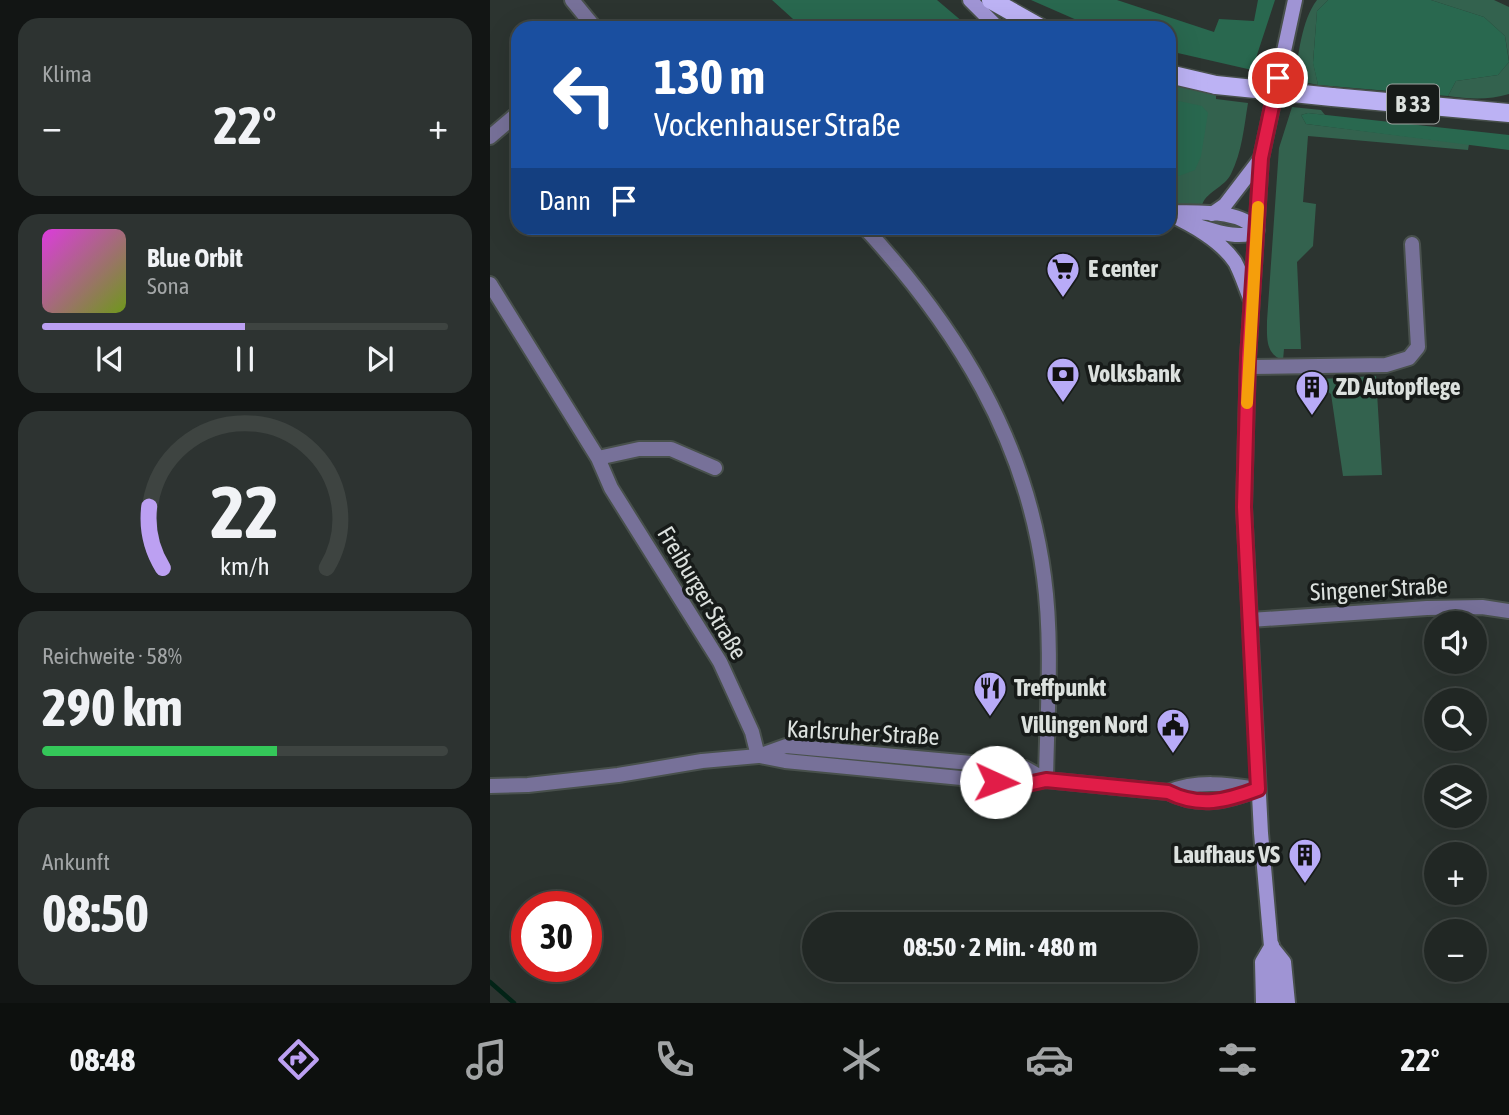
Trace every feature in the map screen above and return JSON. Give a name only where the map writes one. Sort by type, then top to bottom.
[{"type":"main road","points":[[970,0],[991,21]]},
{"type":"main road","points":[[991,0],[1028,21]]},
{"type":"main road","points":[[1276,1003],[1258,789],[1244,507],[1251,302],[1261,158],[1295,0]]},
{"type":"main road","name":"B 33","points":[[1176,76],[1216,85],[1332,97],[1504,109]]},
{"type":"main road","points":[[1212,214],[1225,205],[1261,158]]},
{"type":"main road","points":[[1176,213],[1212,214],[1245,219],[1257,230]]},
{"type":"main road","points":[[1176,217],[1224,248],[1236,264],[1251,302]]},
{"type":"main road","points":[[1188,223],[1243,235],[1257,230]]},
{"type":"main road","points":[[1263,1003],[1262,961],[1272,945]]},
{"type":"main road","points":[[1272,945],[1284,962],[1289,1003]]},
{"type":"street","points":[[572,0],[588,21]]},
{"type":"street","points":[[490,138],[511,119]]},
{"type":"street","points":[[871,235],[905,272],[935,311],[976,375],[1008,443],[1029,506],[1045,581],[1048,660],[1046,780]]},
{"type":"street","points":[[1248,368],[1386,365],[1409,358],[1418,347],[1412,244]]},
{"type":"street","name":"Freiburger Straße","points":[[490,285],[597,458],[611,488],[720,662],[752,732],[758,755]]},
{"type":"street","points":[[597,458],[639,449],[671,449],[715,468]]},
{"type":"street","name":"Singener Straße","points":[[1251,620],[1427,608],[1482,607],[1509,611]]},
{"type":"street","name":"Karlsruher Straße","points":[[490,786],[528,785],[618,775],[758,755],[792,762],[1023,785],[1046,780],[1168,792],[1183,786],[1223,783],[1258,789]]},
{"type":"green space","points":[[772,0],[937,0],[962,21],[795,21]]},
{"type":"green space","points":[[1031,0],[1117,0],[1214,32],[1219,19],[1254,21],[1258,0],[1275,0],[1252,70],[1176,53],[1176,21],[1079,21]]},
{"type":"green space","points":[[1317,0],[1328,0],[1317,11],[1313,62],[1318,85],[1294,80],[1304,28]]},
{"type":"green space","points":[[1328,0],[1431,0],[1484,17],[1505,36],[1509,62],[1498,75],[1456,81],[1448,96],[1318,85],[1313,63],[1317,11]]},
{"type":"green space","points":[[1431,0],[1494,0],[1509,7],[1509,60],[1505,36],[1484,17]]},
{"type":"green space","points":[[1509,62],[1509,94],[1479,98],[1448,96],[1456,81],[1498,75]]},
{"type":"green space","points":[[1176,86],[1216,95],[1216,99],[1248,103],[1240,148],[1228,179],[1207,197],[1202,206],[1176,206]]},
{"type":"green space","points":[[1176,100],[1202,106],[1208,113],[1201,156],[1195,170],[1179,176],[1176,174]]},
{"type":"green space","points":[[1292,107],[1321,110],[1325,115],[1301,115],[1306,124],[1469,144],[1468,150],[1308,136],[1303,202],[1316,204],[1313,246],[1297,262],[1301,349],[1284,349],[1283,360],[1270,349],[1267,321],[1279,148]]},
{"type":"green space","points":[[1308,113],[1509,135],[1509,150],[1306,124],[1301,115]]},
{"type":"green space","points":[[1376,376],[1382,475],[1343,476],[1331,394],[1322,388],[1321,379]]},
{"type":"waterway","points":[[490,982],[514,1003]]},
{"type":"slow traffic","points":[[1247,403],[1258,207]]},
{"type":"place","name":"E center","points":[[1063,299]]},
{"type":"place","name":"Volksbank","points":[[1063,404]]},
{"type":"place","name":"ZD Autopflege","points":[[1312,417]]},
{"type":"place","name":"Treffpunkt","points":[[990,718]]},
{"type":"place","name":"Villingen Nord","points":[[1173,755]]},
{"type":"place","name":"Laufhaus VS","points":[[1305,885]]},
{"type":"route","points":[[996,782],[1023,785],[1046,780],[1168,792],[1183,800],[1225,802],[1258,789],[1244,507],[1248,358],[1261,158],[1278,78]]}]
